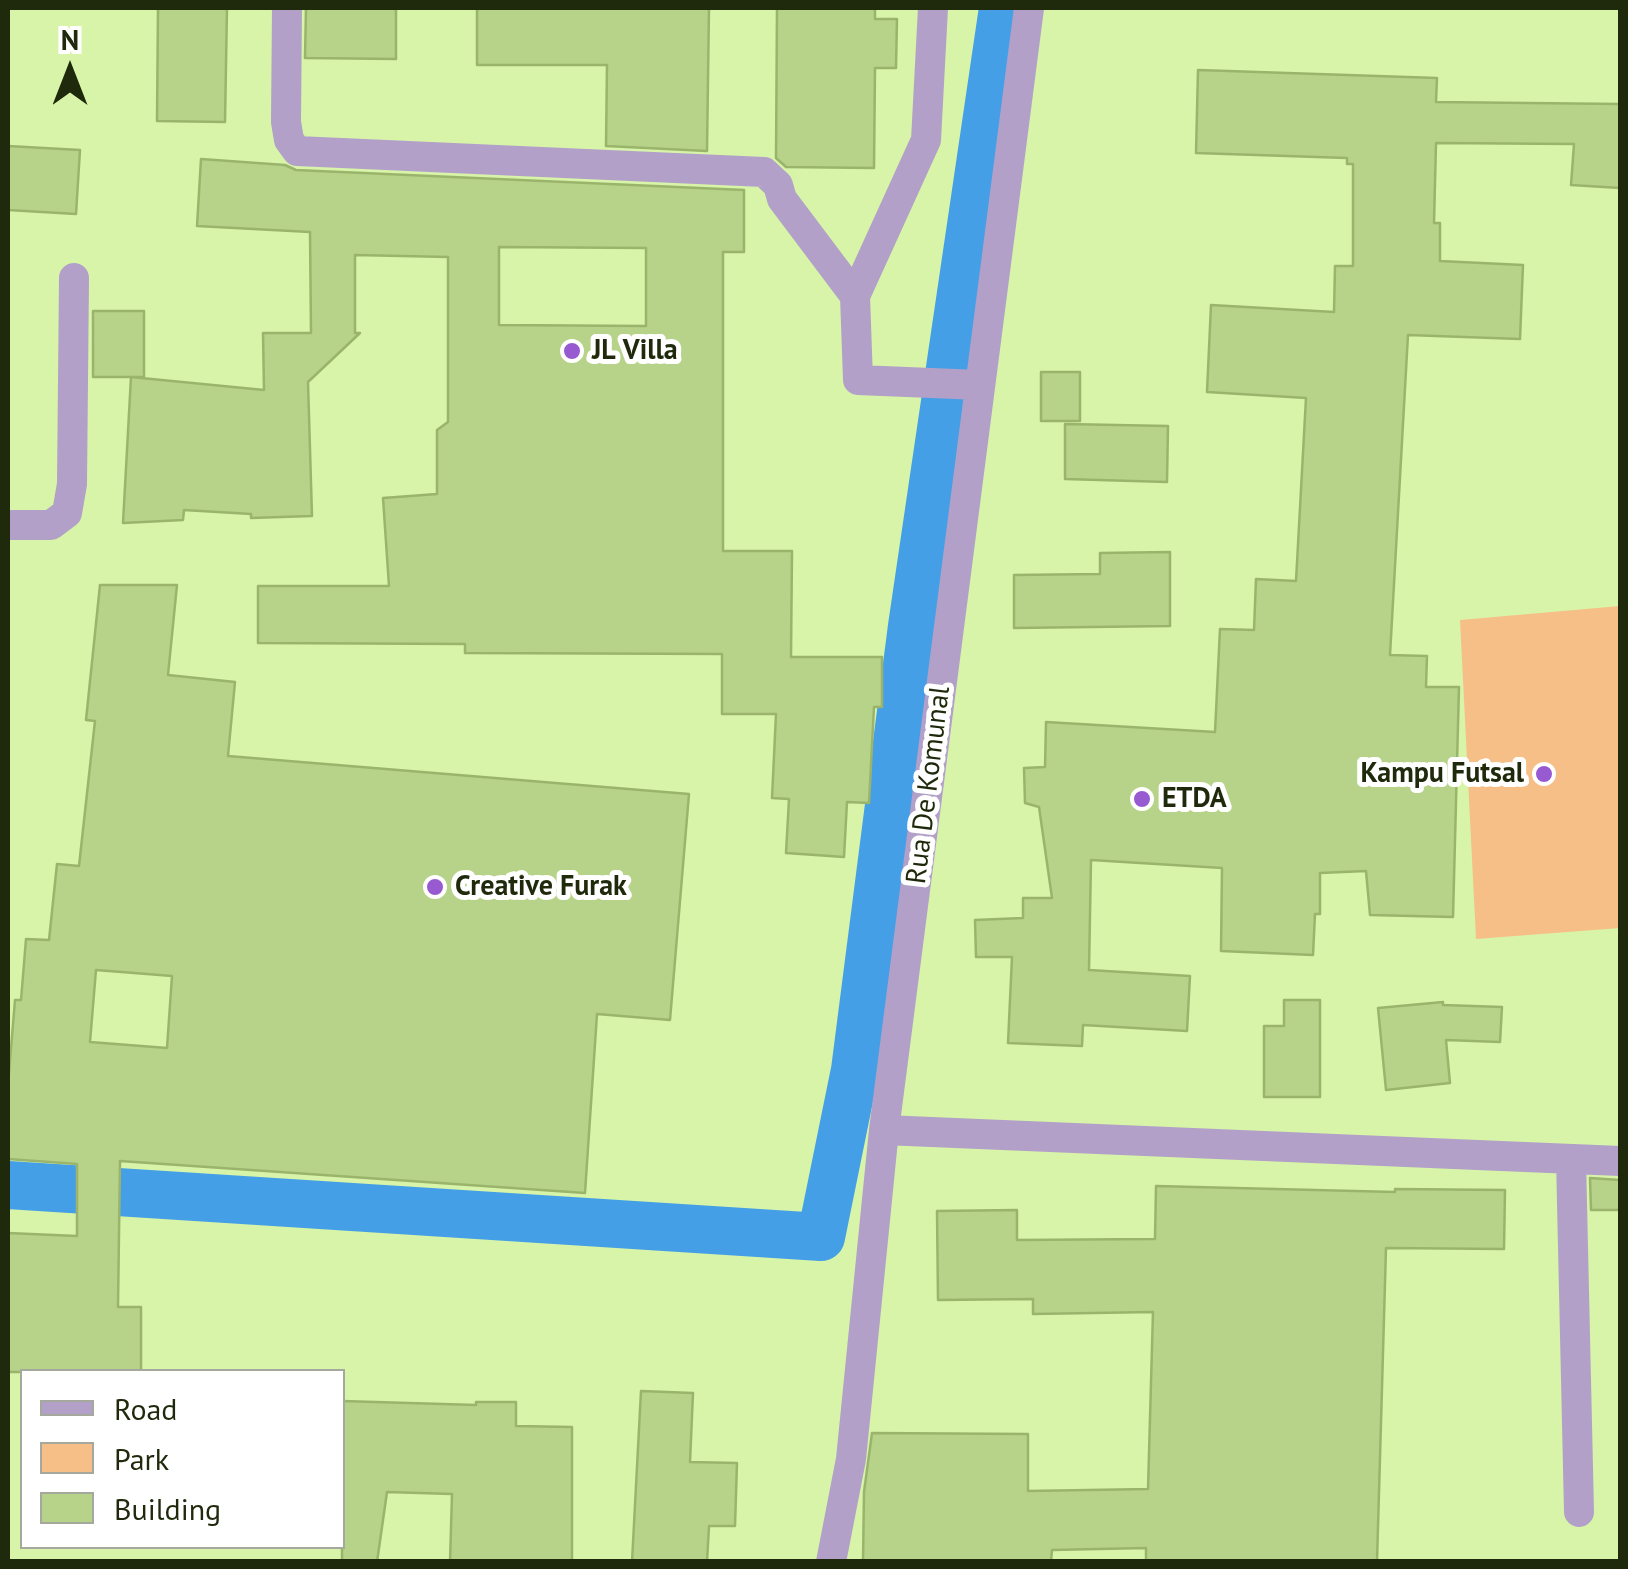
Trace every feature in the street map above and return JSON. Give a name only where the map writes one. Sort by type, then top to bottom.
[{"type":"street","points":[[287,8],[286,122],[297,151],[764,172],[778,185],[782,199],[854,296]]},
{"type":"street","points":[[933,8],[926,140],[854,296],[858,380],[980,385]]},
{"type":"street","name":"Rua De Komunal","points":[[831,1562],[851,1460],[884,1130],[1029,8]]},
{"type":"street","points":[[8,525],[51,525],[67,514],[72,484],[74,278]]},
{"type":"street","points":[[884,1130],[1620,1161]]},
{"type":"street","points":[[1570,1158],[1579,1512]]},
{"type":"green space","name":"Kampu Futsal","points":[[1620,606],[1620,928],[1476,939],[1460,620]]},
{"type":"building","points":[[158,8],[227,8],[225,122],[157,121]]},
{"type":"building","points":[[306,8],[396,8],[396,59],[305,58]]},
{"type":"building","points":[[477,8],[709,8],[707,151],[606,146],[607,65],[477,65]]},
{"type":"building","points":[[777,8],[875,8],[875,19],[897,19],[896,68],[875,68],[874,168],[786,167],[776,158]]},
{"type":"building","points":[[1198,70],[1437,78],[1436,102],[1620,104],[1620,188],[1571,185],[1574,144],[1436,143],[1434,223],[1440,223],[1440,261],[1523,265],[1520,339],[1408,335],[1390,655],[1427,656],[1426,687],[1459,687],[1453,917],[1370,915],[1366,871],[1320,873],[1320,914],[1315,914],[1313,955],[1221,951],[1222,868],[1091,860],[1089,970],[1190,976],[1187,1031],[1083,1025],[1082,1046],[1008,1043],[1012,957],[976,957],[975,920],[1023,918],[1023,898],[1052,898],[1039,807],[1025,803],[1024,768],[1045,767],[1046,722],[1215,732],[1220,629],[1254,630],[1256,579],[1296,581],[1306,398],[1207,392],[1211,305],[1334,312],[1335,266],[1353,266],[1353,164],[1347,164],[1347,158],[1196,153]]},
{"type":"building","points":[[8,146],[80,150],[76,214],[8,210]]},
{"type":"building","points":[[201,159],[285,165],[296,170],[744,190],[744,252],[723,252],[723,551],[792,551],[791,657],[882,657],[882,707],[874,707],[869,803],[847,802],[844,857],[786,853],[789,799],[772,798],[776,714],[722,714],[722,654],[465,653],[465,644],[258,643],[258,586],[389,586],[383,498],[437,494],[437,430],[448,422],[448,257],[355,255],[355,333],[360,333],[308,382],[312,516],[251,518],[251,514],[184,510],[183,520],[123,523],[131,377],[264,390],[263,333],[311,333],[310,232],[197,226]],"holes":[[[499,247],[646,248],[646,326],[499,325]]]},
{"type":"building","points":[[93,311],[144,311],[144,377],[93,377]]},
{"type":"building","points":[[1041,372],[1080,372],[1080,421],[1041,421]]},
{"type":"building","points":[[1065,424],[1168,426],[1167,482],[1065,479]]},
{"type":"building","points":[[1170,552],[1170,626],[1014,628],[1014,575],[1100,574],[1100,553]]},
{"type":"building","points":[[100,585],[177,585],[168,675],[235,682],[228,756],[689,794],[670,1020],[597,1014],[585,1193],[120,1161],[118,1307],[141,1307],[141,1369],[8,1372],[8,1233],[77,1236],[77,1164],[8,1159],[8,1085],[15,1000],[21,1000],[26,939],[49,940],[57,864],[79,866],[95,721],[86,720]],"holes":[[[96,970],[172,976],[167,1048],[90,1042]]]},
{"type":"building","points":[[1284,1000],[1320,1000],[1320,1097],[1264,1097],[1264,1026],[1284,1026]]},
{"type":"building","points":[[1443,1002],[1502,1007],[1500,1042],[1446,1040],[1450,1083],[1386,1090],[1378,1008]]},
{"type":"building","points":[[1590,1178],[1620,1180],[1620,1210],[1591,1210]]},
{"type":"building","points":[[1156,1186],[1395,1192],[1505,1190],[1504,1249],[1386,1248],[1377,1562],[1146,1562],[1146,1548],[1052,1550],[1051,1562],[863,1562],[864,1492],[872,1433],[1028,1434],[1028,1491],[1148,1489],[1153,1312],[1033,1314],[1033,1299],[938,1300],[937,1211],[1017,1210],[1017,1240],[1155,1239]]},
{"type":"building","points":[[641,1391],[693,1393],[690,1462],[737,1463],[735,1526],[709,1526],[707,1562],[632,1562]]},
{"type":"building","points":[[345,1401],[476,1405],[516,1402],[516,1426],[572,1427],[572,1562],[450,1562],[452,1494],[387,1492],[377,1562],[342,1562]]},
{"type":"waterway","points":[[8,1185],[821,1237],[855,1070],[912,626],[1003,8]]},
{"type":"place","name":"JL Villa","points":[[572,351]]},
{"type":"place","name":"Kampu Futsal","points":[[1544,774]]},
{"type":"place","name":"ETDA","points":[[1142,799]]},
{"type":"place","name":"Creative Furak","points":[[435,887]]}]
